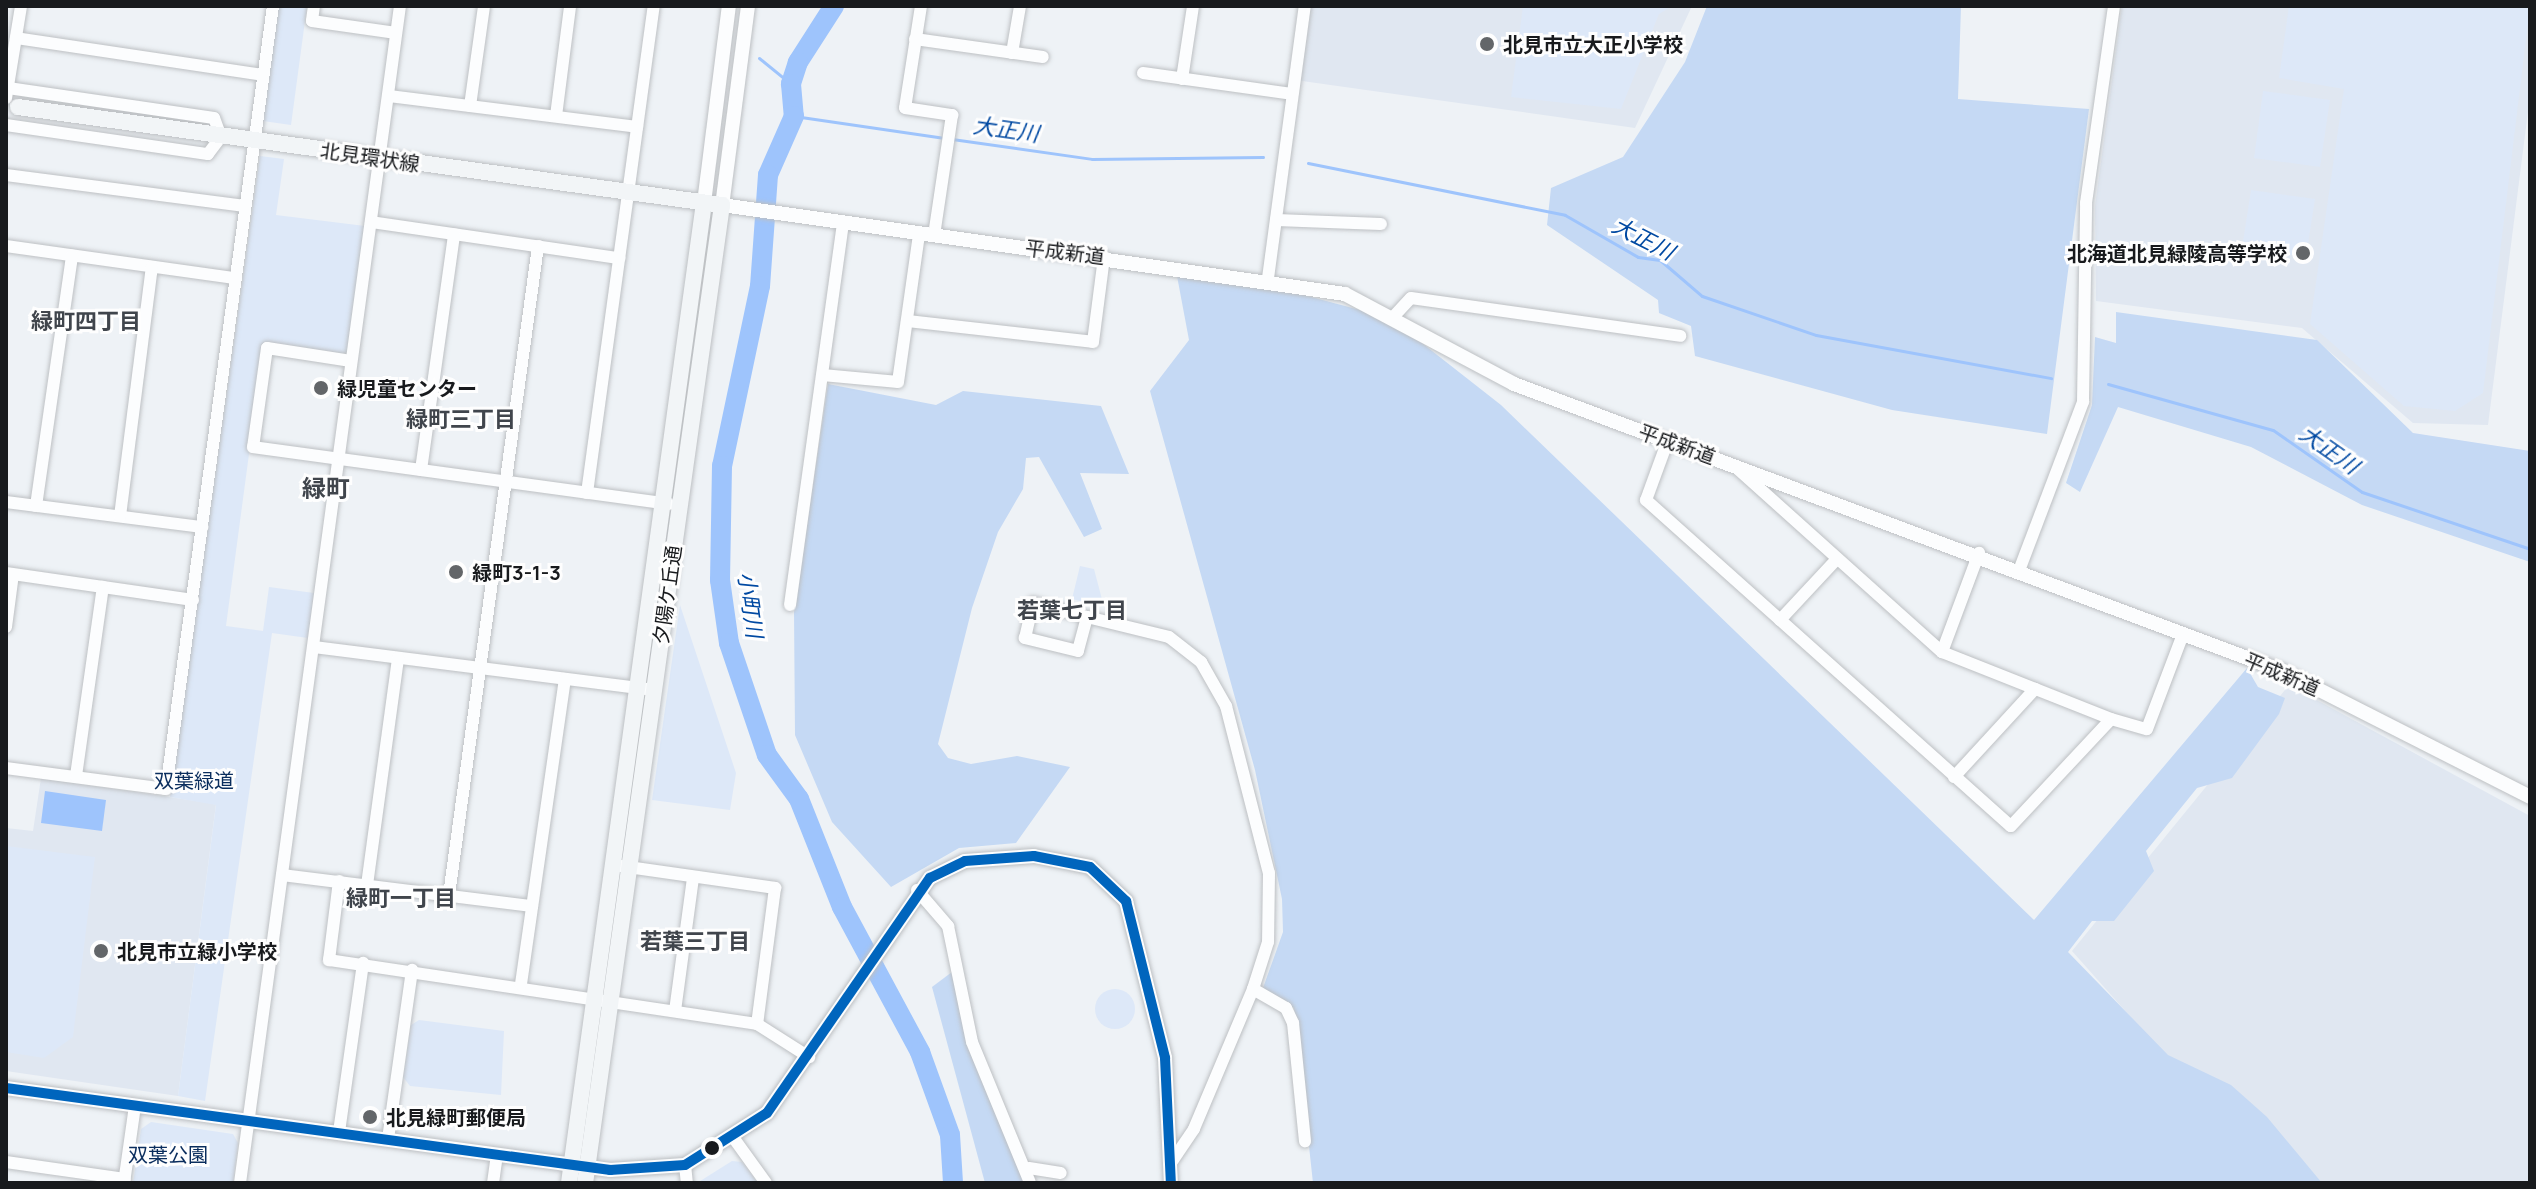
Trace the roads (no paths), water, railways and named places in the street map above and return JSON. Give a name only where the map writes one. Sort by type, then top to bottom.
[{"type":"main road","name":"北見環状線","points":[[10,98],[221,137],[722,205]]},
{"type":"main road","name":"夕陽ケ丘通","points":[[578,1175],[592,994],[704,203]]},
{"type":"main road","name":"夕陽ケ丘通","points":[[578,1175],[611,1003],[722,205]]},
{"type":"street","points":[[10,98],[21,6]]},
{"type":"street","points":[[6,768],[166,789],[273,6]]},
{"type":"street","points":[[314,6],[312,21],[396,33]]},
{"type":"street","points":[[240,1183],[400,6]]},
{"type":"street","points":[[470,106],[484,6]]},
{"type":"street","points":[[556,116],[570,6]]},
{"type":"street","points":[[587,493],[654,6]]},
{"type":"street","name":"夕陽ケ丘通","points":[[704,203],[729,6]]},
{"type":"street","name":"夕陽ケ丘通","points":[[722,205],[748,6]]},
{"type":"street","points":[[823,375],[898,382],[907,321],[947,150],[952,115],[905,108],[921,6]]},
{"type":"street","points":[[1012,53],[1020,6]]},
{"type":"street","points":[[1182,79],[1193,6]]},
{"type":"street","points":[[1268,278],[1305,6]]},
{"type":"street","points":[[2020,568],[2083,402],[2086,203],[2114,6]]},
{"type":"street","points":[[16,38],[263,75]]},
{"type":"street","points":[[915,39],[1043,57]]},
{"type":"street","points":[[1143,73],[1292,94]]},
{"type":"street","points":[[389,96],[637,127]]},
{"type":"street","points":[[6,125],[208,154],[221,137]]},
{"type":"street","points":[[6,175],[245,206]]},
{"type":"street","name":"平成新道","points":[[722,205],[1268,278],[1395,315],[1514,384],[2020,568],[2282,671],[2530,797]]},
{"type":"street","points":[[1276,220],[1381,224]]},
{"type":"street","points":[[371,222],[619,258]]},
{"type":"street","points":[[790,605],[843,222]]},
{"type":"street","points":[[421,470],[454,234]]},
{"type":"street","points":[[6,246],[235,278]]},
{"type":"street","points":[[449,895],[538,246]]},
{"type":"street","points":[[36,506],[72,256]]},
{"type":"street","points":[[907,321],[1093,342],[1104,257]]},
{"type":"street","points":[[120,516],[152,267]]},
{"type":"street","points":[[1395,315],[1411,298],[1680,336]]},
{"type":"street","points":[[351,361],[267,348],[253,447],[679,505]]},
{"type":"street","points":[[1668,440],[1646,500],[2011,826],[2111,719]]},
{"type":"street","points":[[1733,465],[1942,652],[2111,719],[2147,729],[2183,634]]},
{"type":"street","points":[[6,502],[202,527]]},
{"type":"street","points":[[1942,652],[1979,553]]},
{"type":"street","points":[[1780,620],[1836,560]]},
{"type":"street","points":[[6,627],[10,574],[193,600]]},
{"type":"street","points":[[76,776],[103,587]]},
{"type":"street","points":[[1087,617],[1078,651],[1025,638],[1033,603],[1087,617],[1176,641],[1221,690],[1248,776],[1271,887],[1268,942],[1253,989],[1194,1129],[1171,1163]]},
{"type":"street","points":[[314,647],[654,690]]},
{"type":"street","points":[[367,885],[398,658]]},
{"type":"street","points":[[521,984],[565,679]]},
{"type":"street","points":[[1954,777],[2035,689]]},
{"type":"street","points":[[6,1088],[497,1155],[578,1175],[685,1165],[735,1140],[767,1113],[809,1057],[917,890],[965,861],[1034,856],[1068,859],[1109,880],[1138,934],[1165,1058],[1171,1183]]},
{"type":"street","points":[[610,865],[775,888],[757,1024]]},
{"type":"street","points":[[282,875],[532,906]]},
{"type":"street","points":[[675,1011],[693,877]]},
{"type":"street","points":[[339,881],[329,960],[592,994],[611,1003],[757,1024],[809,1057]]},
{"type":"street","points":[[917,890],[948,926],[972,1042],[1029,1168],[1030,1183]]},
{"type":"street","points":[[339,1132],[363,963]]},
{"type":"street","points":[[388,1139],[412,970]]},
{"type":"street","points":[[1253,989],[1286,1008],[1293,1023],[1305,1141]]},
{"type":"street","points":[[6,1162],[124,1181],[135,1106]]},
{"type":"street","points":[[735,1140],[766,1183]]},
{"type":"street","points":[[493,1183],[497,1155]]},
{"type":"street","points":[[685,1165],[687,1183]]},
{"type":"street","points":[[1029,1168],[1061,1173]]},
{"type":"water","points":[[45,791],[106,800],[102,831],[41,823]]},
{"type":"waterway","name":"小町川","points":[[834,6],[798,62],[791,84],[794,116],[768,175],[760,286],[722,466],[720,580],[729,643],[767,755],[799,799],[842,907],[920,1052],[950,1135],[953,1183]]},
{"type":"waterway","points":[[759,58],[791,84]]},
{"type":"waterway","name":"大正川","points":[[794,116],[944,138]]},
{"type":"waterway","name":"大正川","points":[[952,139],[1092,159],[1263,157]]},
{"type":"waterway","name":"大正川","points":[[1308,163],[1565,215],[1638,257],[1660,260],[1702,296],[1816,335],[2051,378]]},
{"type":"waterway","name":"大正川","points":[[2108,384],[2273,430],[2362,492],[2530,549]]},
{"type":"place","name":"北見市立大正小学校","points":[[1487,44]]},
{"type":"place","name":"北海道北見緑陵高等学校","points":[[2303,253]]},
{"type":"place","name":"緑児童センター","points":[[321,388]]},
{"type":"place","name":"緑町3-1-3","points":[[456,572]]},
{"type":"place","name":"北見市立緑小学校","points":[[101,951]]},
{"type":"place","name":"北見緑町郵便局","points":[[370,1117]]},
{"type":"district","name":"緑町四丁目","points":[[86,322]]},
{"type":"district","name":"緑町三丁目","points":[[461,420]]},
{"type":"district","name":"緑町","points":[[326,488]]},
{"type":"district","name":"若葉七丁目","points":[[1072,611]]},
{"type":"district","name":"緑町一丁目","points":[[401,899]]},
{"type":"district","name":"若葉三丁目","points":[[695,942]]},
{"type":"park label","name":"双葉緑道","points":[[194,780]]},
{"type":"park label","name":"双葉公園","points":[[168,1154]]}]
